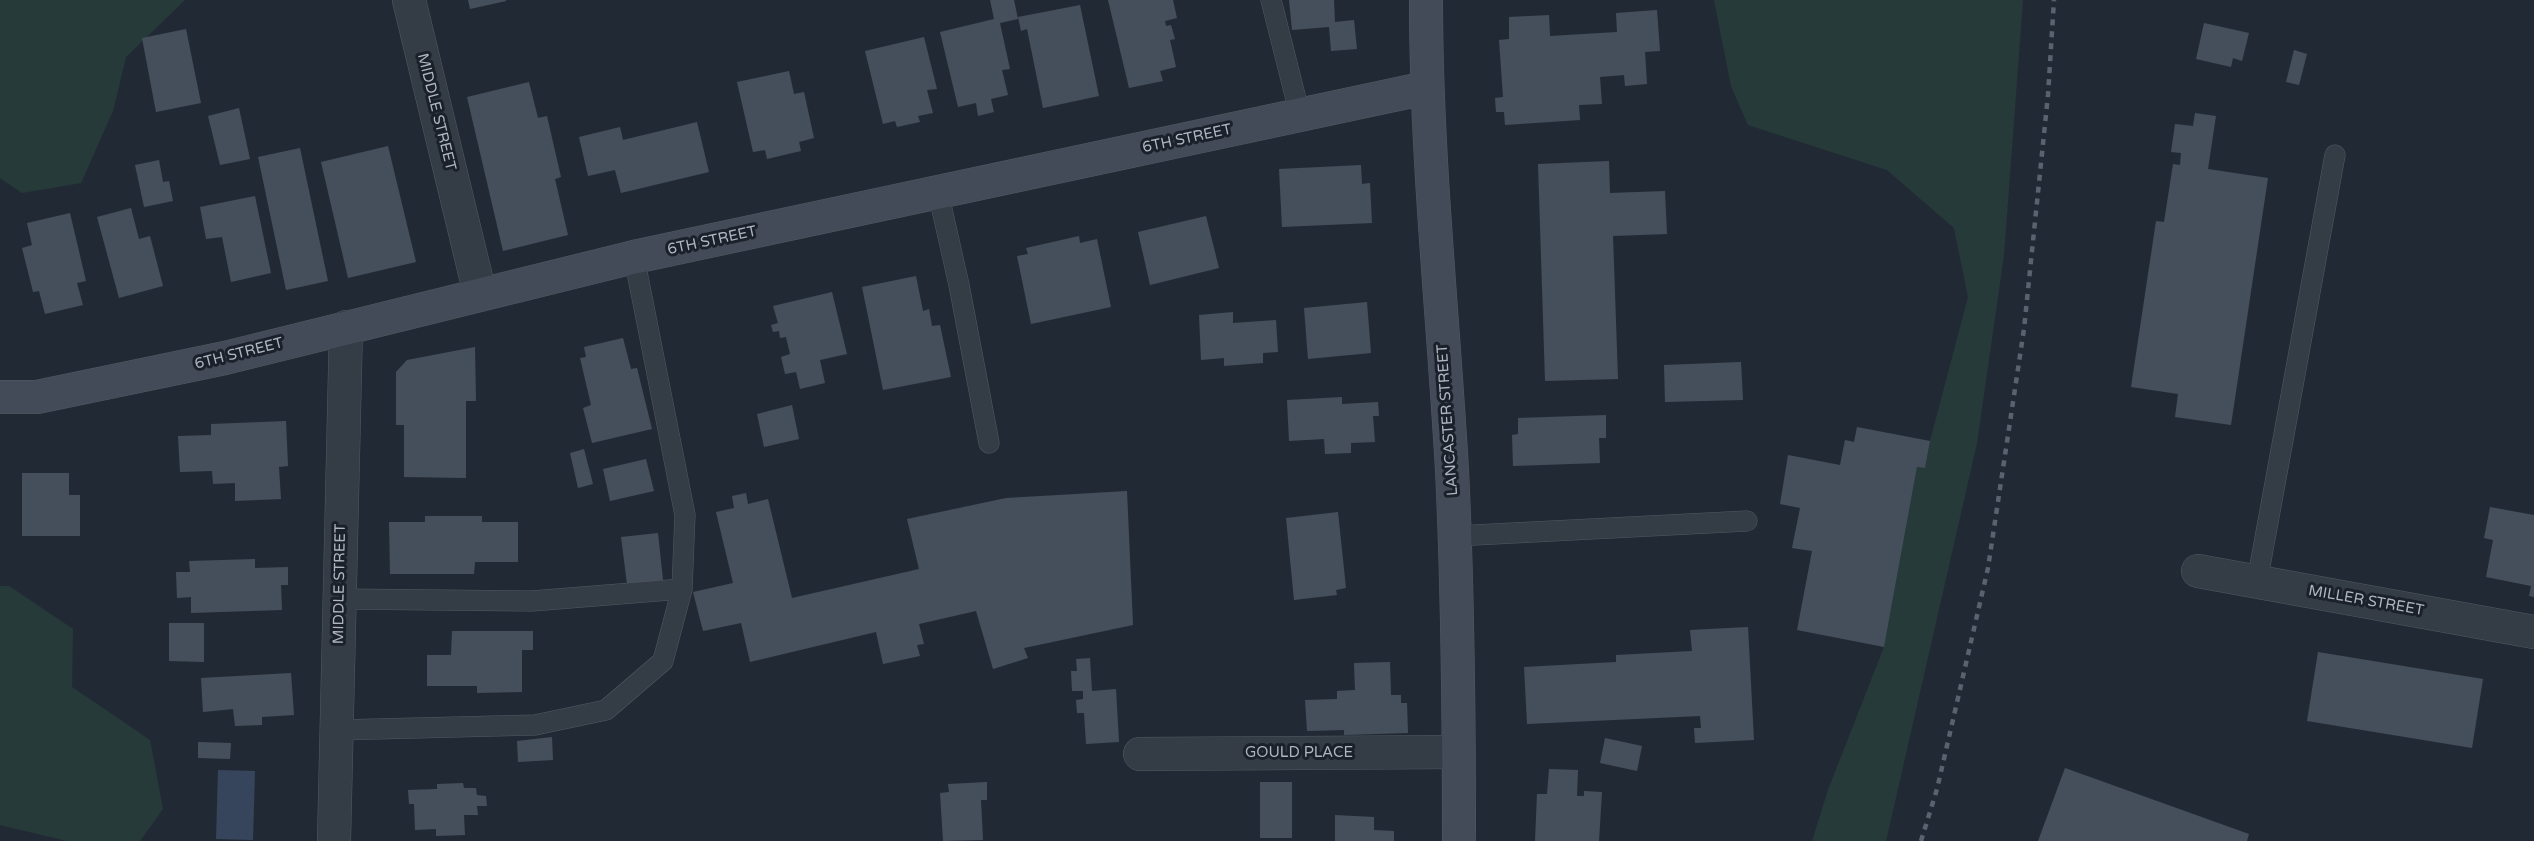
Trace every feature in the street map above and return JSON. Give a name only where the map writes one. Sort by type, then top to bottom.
[{"type":"street","name":"MIDDLE STREET","points":[[409,0],[480,294]]},
{"type":"street","name":"LANCASTER STREET","points":[[1426,0],[1426,88],[1459,624],[1459,841]]},
{"type":"street","name":"6TH STREET","points":[[0,397],[38,397],[225,358],[634,257],[1426,88]]},
{"type":"street","name":"MIDDLE STREET","points":[[334,841],[346,327]]},
{"type":"street","name":"MILLER STREET","points":[[2198,571],[2534,632]]},
{"type":"street","name":"GOULD PLACE","points":[[1140,754],[1459,752]]},
{"type":"lane","points":[[1271,0],[1300,115]]},
{"type":"lane","points":[[2256,582],[2335,155]]},
{"type":"lane","points":[[938,192],[959,285],[988,442]]},
{"type":"lane","points":[[336,730],[535,725],[606,710],[663,661],[682,589],[685,515],[634,257]]},
{"type":"lane","points":[[1455,536],[1747,521]]},
{"type":"lane","points":[[340,599],[532,601],[682,589]]},
{"type":"shaded area","points":[[0,0],[185,0],[126,57],[113,111],[81,183],[22,193],[0,178]]},
{"type":"shaded area","points":[[1714,0],[2023,0],[2004,255],[1977,443],[1886,841],[1812,841],[1828,790],[1884,647],[1917,467],[1925,468],[1968,297],[1954,228],[1887,170],[1748,125],[1731,86]]},
{"type":"shaded area","points":[[0,586],[9,586],[73,629],[72,687],[150,740],[163,809],[140,841],[67,841],[0,825]]},
{"type":"water","points":[[218,770],[255,771],[253,840],[216,839]]},
{"type":"building","points":[[468,0],[506,0],[506,1],[470,9]]},
{"type":"building","points":[[990,0],[1014,0],[1018,19],[1000,23],[1010,69],[1002,70],[1008,95],[991,99],[994,112],[978,116],[976,103],[958,107],[940,32],[994,19]]},
{"type":"building","points":[[1108,0],[1173,0],[1177,18],[1165,21],[1166,26],[1171,25],[1175,39],[1170,40],[1176,67],[1160,71],[1163,81],[1129,88]]},
{"type":"building","points":[[1289,0],[1334,0],[1335,22],[1354,20],[1357,49],[1331,51],[1329,27],[1292,30]]},
{"type":"building","points":[[1080,5],[1099,96],[1043,108],[1027,29],[1021,31],[1018,17]]},
{"type":"building","points":[[1657,10],[1660,51],[1645,52],[1647,84],[1625,86],[1624,75],[1600,77],[1602,104],[1579,105],[1580,120],[1505,125],[1504,112],[1496,112],[1495,98],[1503,97],[1499,40],[1509,39],[1509,17],[1549,15],[1550,36],[1617,32],[1616,13]]},
{"type":"building","points":[[2204,23],[2249,33],[2242,61],[2233,58],[2231,67],[2196,59]]},
{"type":"building","points":[[186,29],[201,103],[156,112],[142,38]]},
{"type":"building","points":[[924,37],[937,89],[927,90],[933,113],[918,116],[920,122],[897,127],[895,121],[883,124],[865,51]]},
{"type":"building","points":[[2294,50],[2307,54],[2299,85],[2286,82]]},
{"type":"building","points":[[789,71],[794,94],[804,92],[814,138],[799,142],[801,151],[767,159],[765,150],[753,152],[737,82]]},
{"type":"building","points":[[529,82],[538,118],[547,116],[561,177],[555,179],[568,235],[503,251],[467,97]]},
{"type":"building","points":[[239,108],[250,159],[220,165],[208,116]]},
{"type":"building","points":[[2195,113],[2216,116],[2208,169],[2268,178],[2231,425],[2175,417],[2178,394],[2131,387],[2156,221],[2164,222],[2173,164],[2180,165],[2181,153],[2171,152],[2175,124],[2193,126]]},
{"type":"building","points":[[697,122],[709,172],[621,193],[615,170],[588,176],[579,137],[620,127],[623,140]]},
{"type":"building","points":[[388,146],[416,262],[348,278],[321,162]]},
{"type":"building","points":[[300,148],[328,281],[286,290],[258,157]]},
{"type":"building","points":[[159,160],[163,182],[169,181],[173,201],[144,207],[135,165]]},
{"type":"building","points":[[1609,161],[1610,193],[1665,191],[1667,234],[1613,236],[1618,379],[1545,381],[1538,164]]},
{"type":"building","points":[[1361,165],[1362,184],[1370,183],[1372,223],[1282,227],[1279,169]]},
{"type":"building","points":[[255,196],[271,273],[231,282],[222,237],[206,239],[200,207]]},
{"type":"building","points":[[131,208],[139,239],[150,236],[163,286],[119,298],[97,217]]},
{"type":"building","points":[[70,213],[86,281],[77,283],[83,305],[45,314],[39,291],[33,292],[22,248],[32,245],[27,223]]},
{"type":"building","points":[[1206,216],[1219,268],[1150,285],[1138,232]]},
{"type":"building","points":[[1079,236],[1080,243],[1097,239],[1111,307],[1031,324],[1017,256],[1028,254],[1026,248]]},
{"type":"building","points":[[916,276],[923,311],[929,309],[932,326],[940,325],[951,377],[883,390],[862,287]]},
{"type":"building","points":[[832,292],[847,354],[820,360],[825,383],[800,389],[796,372],[785,374],[781,357],[790,354],[786,337],[780,338],[779,331],[773,332],[771,325],[778,323],[773,306]]},
{"type":"building","points":[[1367,302],[1371,353],[1308,359],[1304,308]]},
{"type":"building","points":[[1233,312],[1233,323],[1276,320],[1278,352],[1263,353],[1263,363],[1224,366],[1224,358],[1201,360],[1199,315]]},
{"type":"building","points":[[623,338],[631,369],[637,368],[652,429],[592,443],[583,408],[591,405],[580,358],[586,357],[584,347]]},
{"type":"building","points":[[475,347],[476,401],[466,401],[466,478],[404,477],[404,425],[396,425],[396,372],[407,360]]},
{"type":"building","points":[[1741,362],[1743,400],[1665,402],[1664,365]]},
{"type":"building","points":[[1342,397],[1342,404],[1378,402],[1379,416],[1373,416],[1375,442],[1351,443],[1351,453],[1325,454],[1324,439],[1289,441],[1287,400]]},
{"type":"building","points":[[792,405],[799,439],[764,447],[757,414]]},
{"type":"building","points":[[1606,415],[1606,438],[1599,438],[1600,463],[1513,466],[1512,435],[1518,434],[1518,418]]},
{"type":"building","points":[[286,421],[288,466],[279,467],[281,499],[235,501],[235,483],[213,484],[212,471],[180,472],[178,436],[211,435],[211,424]]},
{"type":"building","points":[[1857,427],[1930,441],[1925,468],[1917,467],[1884,647],[1797,630],[1812,551],[1792,548],[1800,508],[1780,504],[1788,455],[1840,465],[1845,440],[1854,442]]},
{"type":"building","points":[[584,449],[593,484],[578,488],[570,453]]},
{"type":"building","points":[[646,459],[654,491],[610,501],[603,469]]},
{"type":"building","points":[[22,473],[69,473],[69,495],[80,495],[80,536],[22,536]]},
{"type":"building","points":[[1127,491],[1133,625],[1024,648],[1028,658],[993,669],[976,611],[919,624],[924,644],[917,645],[920,656],[883,664],[876,632],[750,662],[741,623],[703,631],[693,592],[733,583],[716,512],[734,508],[732,496],[746,493],[748,504],[768,499],[792,598],[919,569],[907,519],[1006,498]]},
{"type":"building","points":[[2490,507],[2534,515],[2534,597],[2529,596],[2531,586],[2486,577],[2493,540],[2484,538]]},
{"type":"building","points":[[1338,512],[1346,588],[1336,590],[1337,595],[1294,600],[1286,518]]},
{"type":"building","points":[[425,516],[482,516],[482,522],[518,522],[518,562],[475,562],[474,574],[390,574],[389,522],[425,522]]},
{"type":"building","points":[[658,533],[663,580],[627,584],[621,537]]},
{"type":"building","points":[[255,559],[255,568],[288,567],[288,585],[281,585],[282,610],[191,613],[191,597],[177,598],[176,572],[190,572],[189,561]]},
{"type":"building","points":[[169,623],[204,623],[204,662],[169,661]]},
{"type":"building","points":[[1748,627],[1754,740],[1695,743],[1694,728],[1701,728],[1700,716],[1527,724],[1524,667],[1616,662],[1616,655],[1692,651],[1690,630]]},
{"type":"building","points":[[452,631],[533,631],[533,650],[522,650],[522,692],[477,693],[477,686],[427,686],[427,655],[451,655]]},
{"type":"building","points":[[2318,652],[2483,679],[2472,748],[2307,721]]},
{"type":"building","points":[[1090,658],[1092,691],[1116,689],[1119,742],[1086,744],[1084,713],[1077,713],[1076,700],[1083,699],[1083,691],[1072,691],[1071,671],[1077,671],[1076,659]]},
{"type":"building","points":[[1390,662],[1391,695],[1401,695],[1401,703],[1407,703],[1408,733],[1344,735],[1344,730],[1307,731],[1305,700],[1337,699],[1337,691],[1355,690],[1354,663]]},
{"type":"building","points":[[291,673],[294,715],[262,717],[262,725],[235,726],[233,709],[203,712],[201,678]]},
{"type":"building","points":[[552,737],[553,760],[518,762],[517,741]]},
{"type":"building","points":[[1605,738],[1642,746],[1637,771],[1600,763]]},
{"type":"building","points":[[198,742],[231,743],[230,759],[198,758]]},
{"type":"building","points":[[2065,768],[2249,834],[2247,841],[2038,841]]},
{"type":"building","points":[[1549,769],[1578,770],[1577,796],[1584,796],[1584,791],[1602,792],[1599,841],[1535,841],[1537,794],[1547,794]]},
{"type":"building","points":[[987,782],[987,800],[981,800],[983,840],[943,841],[940,793],[949,792],[948,784]]},
{"type":"building","points":[[1260,782],[1292,782],[1292,838],[1260,838]]},
{"type":"building","points":[[463,783],[464,788],[476,788],[477,795],[486,796],[487,806],[477,806],[478,815],[464,815],[465,835],[436,836],[436,829],[415,830],[414,804],[409,804],[408,790],[437,789],[437,784]]},
{"type":"building","points":[[1335,815],[1374,817],[1374,830],[1394,831],[1394,841],[1335,841]]},
{"type":"railway","points":[[1921,841],[1937,789],[1988,568],[2024,329],[2048,95],[2054,0]]}]
